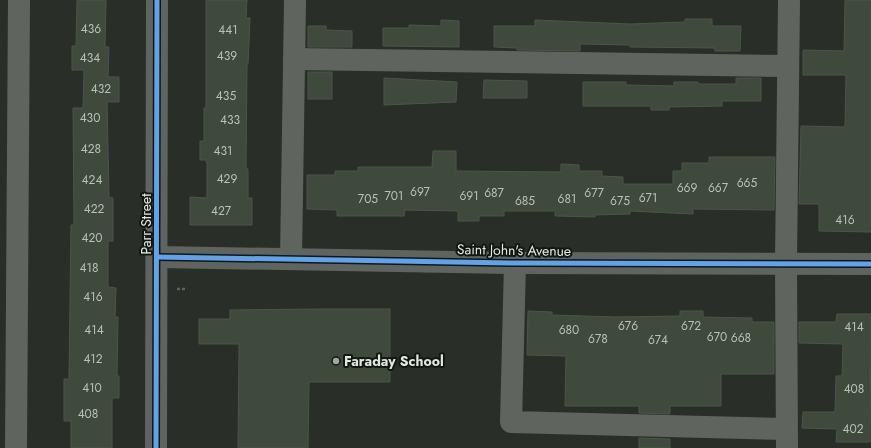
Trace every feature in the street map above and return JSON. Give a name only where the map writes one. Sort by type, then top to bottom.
[{"type":"street","points":[[16,448],[19,0]]},
{"type":"street","name":"Parr Street","points":[[156,448],[158,257],[157,0]]},
{"type":"street","points":[[291,258],[295,0]]},
{"type":"street","points":[[515,263],[511,422],[786,438],[789,0]]},
{"type":"street","points":[[294,59],[788,66]]},
{"type":"street","name":"Saint John's Avenue","points":[[158,257],[291,258],[515,263],[871,264]]},
{"type":"building","points":[[77,0],[106,0],[105,47],[109,47],[108,77],[119,77],[119,102],[107,102],[109,197],[113,198],[113,241],[108,241],[108,287],[116,288],[115,317],[118,317],[117,376],[119,376],[119,398],[112,398],[112,448],[71,448],[71,421],[64,421],[64,379],[69,379],[71,225],[74,225],[73,108],[83,108],[84,70],[72,70],[72,46],[76,46]]},
{"type":"building","points":[[206,0],[247,0],[246,18],[250,18],[247,64],[246,169],[248,169],[248,198],[252,198],[252,225],[190,225],[190,197],[207,198],[207,163],[206,160],[200,160],[200,141],[204,141],[204,108],[206,108]]},
{"type":"building","points":[[845,0],[871,0],[871,232],[819,231],[819,204],[799,204],[801,126],[845,127],[846,75],[803,75],[803,50],[844,51]]},
{"type":"building","points":[[685,19],[712,19],[712,26],[741,26],[740,51],[715,51],[715,48],[630,47],[630,45],[580,44],[580,51],[517,50],[517,48],[494,47],[494,26],[535,26],[535,20],[630,24],[685,22]]},
{"type":"building","points":[[441,20],[459,21],[459,47],[383,46],[383,28],[409,28],[409,25],[441,26]]},
{"type":"building","points":[[308,26],[326,26],[326,30],[352,31],[352,47],[308,47]]},
{"type":"building","points":[[308,72],[332,72],[332,99],[308,99]]},
{"type":"building","points":[[384,78],[457,82],[456,102],[384,105]]},
{"type":"building","points":[[736,78],[761,78],[761,101],[722,101],[722,106],[669,107],[669,110],[651,110],[651,106],[583,106],[583,82],[626,82],[626,85],[674,86],[674,82],[698,82],[698,84],[736,84]]},
{"type":"building","points":[[484,80],[527,81],[527,98],[483,98]]},
{"type":"building","points":[[433,151],[456,151],[456,171],[561,172],[561,164],[579,165],[579,171],[602,171],[602,176],[623,177],[623,184],[673,184],[673,171],[682,171],[682,163],[709,163],[709,157],[775,157],[774,210],[693,209],[693,214],[630,211],[630,214],[595,215],[595,217],[555,216],[555,211],[504,211],[504,216],[479,216],[479,221],[458,221],[458,211],[405,210],[404,216],[337,216],[337,210],[307,209],[307,175],[335,175],[335,171],[358,171],[358,167],[432,167]]},
{"type":"building","points":[[390,309],[390,382],[309,382],[308,448],[238,448],[239,344],[199,344],[199,319],[230,319],[230,310]]},
{"type":"building","points":[[528,311],[552,312],[552,315],[615,317],[680,316],[680,311],[703,311],[703,317],[752,318],[752,322],[774,322],[774,374],[721,374],[721,406],[670,406],[670,414],[639,413],[639,406],[565,406],[566,356],[527,355]]},
{"type":"building","points":[[837,314],[871,314],[870,442],[836,442],[837,429],[802,428],[803,412],[835,412],[836,376],[842,376],[843,344],[799,343],[799,322],[836,322]]},
{"type":"building","points":[[639,438],[670,439],[670,448],[639,448]]},
{"type":"cycle path","points":[[156,448],[157,0]]},
{"type":"cycle path","points":[[158,257],[515,263],[871,264]]},
{"type":"place","name":"Faraday School","points":[[336,361]]}]
